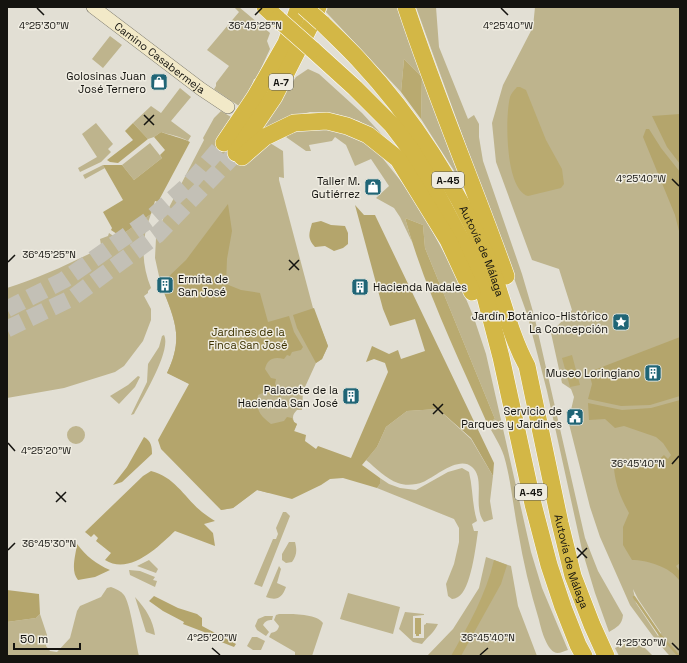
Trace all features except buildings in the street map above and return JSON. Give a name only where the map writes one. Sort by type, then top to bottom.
[{"type":"highway","name":"A-7","points":[[234,151],[255,97],[286,43],[299,7]]},
{"type":"highway","name":"Autovía de Málaga","points":[[304,7],[359,60],[384,89],[413,127],[443,170],[488,260],[502,297],[518,350],[527,366],[560,523],[573,576],[606,656]]},
{"type":"highway","name":"A-7","points":[[234,151],[274,96],[309,28],[318,7]]},
{"type":"highway","points":[[406,7],[512,294],[527,348],[527,366]]},
{"type":"highway","name":"Autovía de Málaga","points":[[268,11],[355,88],[392,125],[411,150],[429,179],[470,257],[485,296],[508,384],[533,504],[549,565],[563,607],[584,656]]},
{"type":"highway","points":[[234,151],[294,123],[327,121],[347,126],[368,135],[398,158],[448,240],[475,300],[492,324]]},
{"type":"main road","name":"Camino Casabermeja","points":[[93,7],[200,89],[228,107]]},
{"type":"green space","points":[[234,7],[239,7],[270,33],[267,41],[270,49],[256,79],[254,79],[251,87],[239,106],[214,89],[216,83],[229,66],[207,50],[239,12]]},
{"type":"green space","points":[[328,7],[399,7],[460,174],[458,177],[421,119],[422,77],[404,59],[401,92],[326,12]]},
{"type":"green space","points":[[416,7],[436,7],[439,47],[468,119],[474,115],[479,124],[479,137],[483,161],[522,274],[534,315],[585,538],[598,571],[623,615],[617,627],[609,632],[582,550],[547,391],[527,314]]},
{"type":"green space","name":"Jardín Botánico-Histórico La Concepción","points":[[535,7],[680,7],[680,656],[670,656],[667,653],[630,605],[600,537],[590,507],[566,412],[571,410],[574,397],[571,389],[562,383],[551,333],[572,310],[559,269],[532,260],[496,162],[492,123],[503,85],[533,27]],"holes":[[[633,589],[661,633],[658,636],[636,603]]]},
{"type":"green space","points":[[110,36],[122,45],[103,68],[92,59]]},
{"type":"green space","points":[[308,69],[319,74],[362,113],[386,139],[359,121],[336,114],[310,112],[291,117],[257,135],[296,77]]},
{"type":"green space","points":[[180,88],[191,97],[171,121],[191,136],[188,141],[161,132],[148,139],[133,123],[151,106],[161,113]]},
{"type":"green space","name":"Jardines de la Finca San José","points":[[221,111],[231,117],[217,138],[245,161],[270,143],[283,151],[284,178],[279,177],[279,180],[313,308],[328,346],[322,359],[316,363],[305,387],[303,392],[302,410],[297,410],[294,414],[293,420],[297,424],[269,493],[257,490],[233,508],[221,510],[196,387],[167,373],[175,351],[176,331],[163,290],[168,285],[164,282],[161,285],[155,258],[156,238],[163,219],[204,140],[203,138],[214,118]]},
{"type":"green space","points":[[680,114],[680,164],[667,147],[652,116]]},
{"type":"green space","points":[[96,123],[113,144],[108,149],[111,152],[101,162],[80,172],[78,168],[97,157],[82,134]]},
{"type":"green space","points":[[133,123],[148,139],[118,163],[110,162],[107,160],[133,140],[125,131]]},
{"type":"green space","points":[[323,128],[340,131],[367,144],[380,155],[419,207],[456,275],[474,318],[486,354],[531,552],[542,588],[568,650],[556,653],[551,650],[546,642],[524,565],[504,456],[487,423],[495,419],[425,248],[423,225],[405,218],[412,242],[394,208],[376,198],[389,186],[371,159],[355,166],[346,145],[335,137],[332,141],[309,145],[311,151],[306,151],[286,137],[287,135],[300,131]]},
{"type":"green space","points":[[646,129],[649,129],[661,148],[680,172],[680,235],[675,215],[643,137]]},
{"type":"green space","points":[[161,132],[190,142],[158,202],[155,201],[151,214],[120,236],[111,230],[112,228],[103,212],[123,200],[103,165],[122,165],[134,180],[162,158],[160,155],[165,150],[154,137]]},
{"type":"green space","points":[[150,143],[162,158],[134,180],[122,165]]},
{"type":"green space","points":[[103,165],[105,168],[85,179],[83,175]]},
{"type":"green space","name":"Jardines de la Finca San José","points":[[228,204],[232,231],[227,259],[226,284],[241,290],[260,293],[268,322],[289,316],[294,332],[303,347],[301,350],[292,352],[290,356],[287,355],[284,359],[274,358],[267,363],[265,369],[271,378],[276,379],[275,384],[282,393],[280,397],[272,396],[265,392],[258,395],[257,404],[261,415],[271,424],[284,421],[287,417],[292,418],[297,424],[294,431],[306,435],[305,441],[316,449],[318,446],[351,458],[388,372],[385,363],[374,359],[366,362],[372,346],[389,354],[398,350],[401,359],[425,351],[415,319],[390,326],[383,309],[355,205],[364,215],[375,215],[494,463],[493,476],[471,438],[438,409],[407,411],[386,427],[377,447],[362,465],[380,478],[380,484],[377,488],[343,478],[330,479],[292,499],[257,490],[233,508],[221,510],[161,449],[158,440],[189,384],[167,373],[175,351],[176,331],[163,290],[168,285],[164,281],[186,260]]},
{"type":"green space","points":[[151,214],[145,233],[144,260],[145,269],[151,288],[144,296],[151,309],[151,320],[143,341],[124,366],[115,372],[64,388],[7,398],[7,288],[31,280],[99,249],[101,245],[100,239],[108,236],[109,233],[118,239]]},
{"type":"green space","points":[[321,221],[331,225],[345,226],[348,233],[348,244],[343,248],[334,251],[325,246],[315,247],[309,236],[310,230],[312,223]]},
{"type":"green space","points":[[314,308],[328,346],[322,359],[316,363],[297,328],[293,315]]},
{"type":"green space","points":[[164,335],[164,352],[160,363],[134,414],[131,415],[147,382],[148,364],[159,347],[162,336]]},
{"type":"green space","points":[[680,337],[680,396],[650,405],[621,406],[588,399],[592,384],[589,372]]},
{"type":"green space","points":[[138,376],[140,377],[135,387],[119,404],[110,396],[128,385]]},
{"type":"green space","points":[[680,400],[680,563],[676,566],[680,572],[679,580],[670,571],[658,565],[644,561],[632,560],[623,545],[623,527],[629,513],[618,487],[613,459],[629,468],[637,469],[659,459],[664,455],[668,459],[671,455],[663,443],[656,437],[624,426],[615,428],[605,419],[589,420],[588,403],[622,410],[651,408]]},
{"type":"green space","points":[[438,409],[471,439],[493,476],[490,501],[493,519],[484,522],[481,516],[479,508],[478,478],[476,472],[467,464],[454,465],[423,482],[407,485],[389,479],[366,460],[377,447],[386,427],[407,411]]},
{"type":"green space","points":[[76,426],[82,429],[85,435],[82,441],[76,444],[70,441],[67,435],[70,429]]},
{"type":"green space","points":[[144,437],[151,444],[152,454],[122,482],[113,485],[127,467]]},
{"type":"green space","points":[[462,468],[469,472],[477,521],[472,524],[474,531],[478,531],[470,577],[463,593],[452,599],[448,596],[446,584],[454,564],[459,542],[459,528],[454,519],[377,488],[380,484],[380,478],[389,484],[400,488],[416,490],[448,472]]},
{"type":"green space","points":[[151,471],[167,478],[202,512],[215,521],[204,524],[213,533],[215,546],[175,531],[152,551],[134,562],[115,564],[105,560],[111,553],[96,541],[98,538],[94,534],[91,537],[85,532],[143,476]]},
{"type":"green space","points":[[283,512],[286,512],[290,516],[262,587],[254,584],[273,539],[276,539],[278,534],[276,528]]},
{"type":"green space","points":[[289,542],[295,542],[296,552],[292,562],[286,563],[282,560],[282,554]]},
{"type":"green space","points":[[77,544],[92,559],[110,570],[95,577],[78,580],[74,572]]},
{"type":"green space","points":[[486,557],[511,566],[518,606],[537,656],[427,656],[453,629],[479,588]]},
{"type":"green space","points":[[149,560],[158,569],[156,573],[137,566]]},
{"type":"green space","points":[[279,566],[281,569],[277,583],[286,587],[279,598],[273,599],[266,597]]},
{"type":"green space","points":[[129,570],[140,571],[155,577],[153,580],[157,581],[155,587],[130,575]]},
{"type":"green space","points":[[111,587],[121,592],[126,599],[131,614],[139,656],[7,656],[7,622],[36,618],[40,614],[47,635],[46,646],[50,651],[57,652],[70,638],[77,611],[80,606],[101,597],[107,588]]},
{"type":"green space","points":[[7,590],[39,594],[40,614],[36,618],[7,622]]},
{"type":"green space","points":[[348,593],[400,607],[393,634],[340,619]]},
{"type":"green space","points":[[154,596],[178,608],[197,614],[202,618],[202,626],[236,644],[234,647],[206,636],[204,632],[183,624],[184,622],[163,611],[149,601]]},
{"type":"green space","points":[[135,597],[153,624],[155,635],[146,632]]},
{"type":"green space","points":[[405,612],[424,614],[413,616],[413,638],[424,638],[424,625],[426,623],[438,624],[422,644],[413,642],[399,629]]},
{"type":"green space","points":[[296,614],[315,617],[323,623],[312,656],[295,655],[295,652],[269,637],[271,633],[279,628],[274,620],[276,615]]},
{"type":"green space","points":[[265,616],[273,616],[272,620],[267,621],[263,625],[269,632],[266,636],[257,630],[255,626],[258,619]]},
{"type":"green space","points":[[252,637],[257,637],[265,641],[261,650],[253,650],[247,646]]},
{"type":"green space","points":[[633,643],[645,648],[653,656],[619,656],[615,648],[624,644]]},
{"type":"shaded area","points":[[404,59],[422,77],[421,119],[401,92]]},
{"type":"shaded area","points":[[517,87],[526,90],[546,140],[562,169],[564,184],[561,188],[528,196],[520,191],[515,180],[508,151],[507,120],[510,97]]},
{"type":"shaded area","points":[[405,218],[423,225],[425,248],[495,419],[487,423],[432,296]]},
{"type":"shaded area","points":[[572,355],[580,385],[570,387],[562,358]]},
{"type":"shaded area","points":[[494,560],[507,565],[501,584],[461,656],[451,656],[470,622],[481,598],[491,573]]},
{"type":"shaded area","points":[[415,618],[421,618],[421,634],[419,634],[419,636],[416,636],[415,634]]},
{"type":"waterway","points":[[634,597],[660,635],[679,656]]},
{"type":"tunnel","points":[[7,309],[64,280],[149,220],[189,184],[224,143]]},
{"type":"tunnel","points":[[7,329],[72,298],[157,235],[236,153]]},
{"type":"place","name":"Golosinas Juan José Ternero","points":[[159,82]]},
{"type":"place","name":"Taller M. Gutiérrez","points":[[373,187]]},
{"type":"place","name":"Ermita de San José","points":[[165,285]]},
{"type":"place","name":"Hacienda Nadales","points":[[360,287]]},
{"type":"place","name":"Jardín Botánico-Histórico La Concepción","points":[[621,322]]},
{"type":"place","name":"Museo Loringiano","points":[[653,373]]},
{"type":"place","name":"Palacete de la Hacienda San José","points":[[351,396]]},
{"type":"place","name":"Servicio de Parques y Jardines","points":[[575,417]]}]
